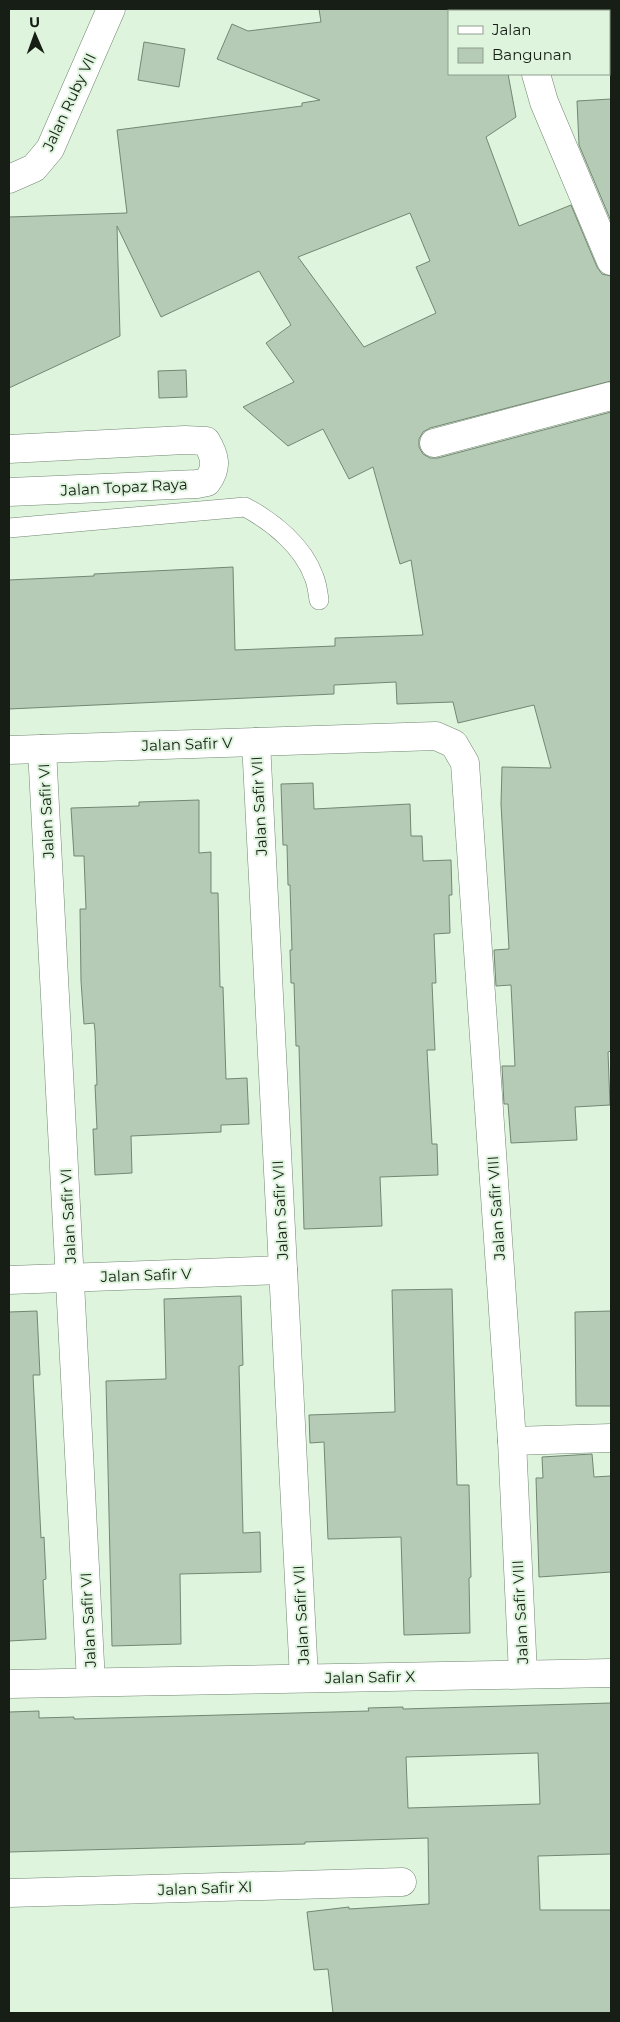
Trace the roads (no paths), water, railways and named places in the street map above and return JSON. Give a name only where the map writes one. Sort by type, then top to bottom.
[{"type":"street","name":"Jalan Ruby VII","points":[[9,179],[34,168],[50,149],[111,9]]},
{"type":"street","points":[[536,75],[544,102],[611,261]]},
{"type":"street","points":[[434,443],[611,396]]},
{"type":"street","name":"Jalan Topaz Raya","points":[[9,448],[185,440],[206,441],[216,462],[214,473],[207,482],[197,484],[9,492]]},
{"type":"street","name":"Jalan Safir V","points":[[9,750],[436,736],[454,744]]},
{"type":"street","name":"Jalan Safir VII","points":[[256,742],[304,1678]]},
{"type":"street","name":"Jalan Safir VIII","points":[[454,744],[465,763],[512,1441],[524,1674]]},
{"type":"street","name":"Jalan Safir VI","points":[[42,749],[91,1682]]},
{"type":"street","name":"Jalan Safir V","points":[[9,1280],[283,1270]]},
{"type":"street","points":[[512,1441],[611,1438]]},
{"type":"street","name":"Jalan Safir X","points":[[9,1684],[611,1673]]},
{"type":"street","name":"Jalan Safir XI","points":[[9,1893],[402,1882]]},
{"type":"lane","points":[[9,528],[244,507],[263,517],[285,535],[304,558],[314,577],[319,600]]}]
